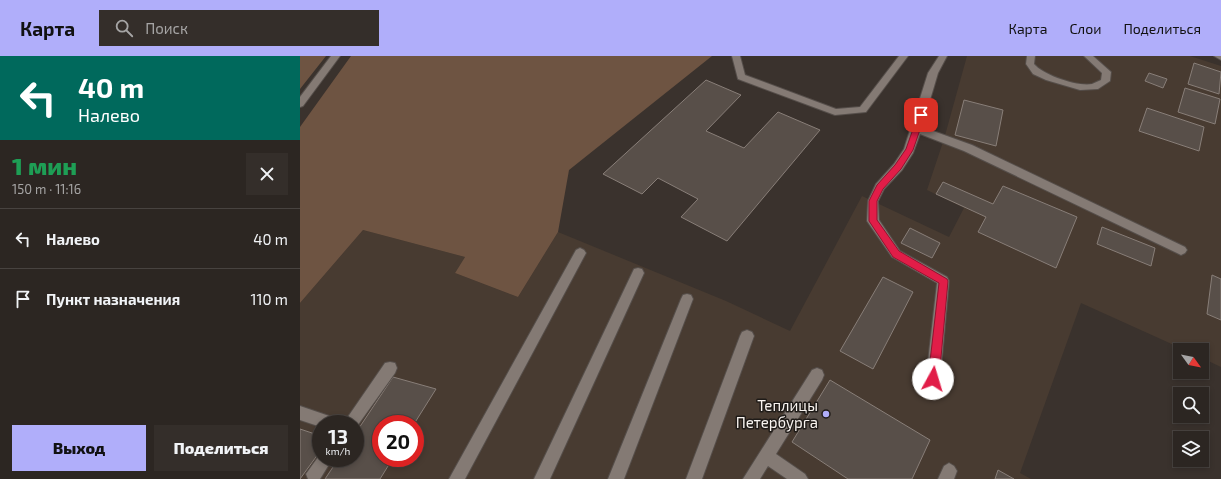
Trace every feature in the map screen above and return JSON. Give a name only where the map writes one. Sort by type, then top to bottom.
[{"type":"street","points":[[300,104],[336,56]]},
{"type":"street","points":[[736,56],[740,77],[835,112],[863,110],[904,56]]},
{"type":"street","points":[[933,379],[943,281],[896,254],[873,221],[873,201],[880,187],[898,167],[910,150],[933,73],[943,56]]},
{"type":"street","points":[[1031,56],[1030,64],[1036,72],[1049,78],[1080,86],[1095,87],[1105,81],[1106,72],[1088,56]]},
{"type":"street","points":[[917,129],[968,148],[1181,250]]},
{"type":"street","points":[[458,479],[580,253]]},
{"type":"street","points":[[542,479],[638,272]]},
{"type":"street","points":[[616,479],[687,299]]},
{"type":"street","points":[[694,479],[747,336]]},
{"type":"street","points":[[356,415],[390,368]]},
{"type":"street","points":[[751,479],[817,375]]},
{"type":"street","points":[[300,413],[312,417]]},
{"type":"street","points":[[766,456],[800,479]]},
{"type":"street","points":[[314,474],[319,467]]},
{"type":"shaded area","points":[[300,56],[326,56],[300,89]]},
{"type":"shaded area","points":[[351,56],[712,56],[569,170],[558,232],[518,297],[455,273],[465,257],[363,230],[300,303],[300,127]]},
{"type":"shaded area","points":[[967,56],[1190,56],[1221,66],[1221,367],[1209,361],[1209,343],[1173,343],[1173,345],[1081,303],[1020,473],[1031,479],[300,479],[300,303],[363,230],[465,257],[455,273],[518,297],[558,232],[726,301],[790,331],[862,196],[949,237],[964,208],[927,190],[944,139]]},
{"type":"building","points":[[1194,63],[1221,72],[1219,94],[1188,84]]},
{"type":"building","points":[[1149,73],[1167,79],[1163,88],[1145,81]]},
{"type":"building","points":[[706,80],[741,95],[706,131],[744,148],[778,112],[820,130],[727,241],[681,217],[698,199],[658,178],[642,194],[603,174]]},
{"type":"building","points":[[1185,88],[1220,99],[1215,124],[1178,112]]},
{"type":"building","points":[[964,100],[1003,110],[996,146],[955,135]]},
{"type":"building","points":[[1147,108],[1204,127],[1199,151],[1139,131]]},
{"type":"building","points":[[943,182],[993,204],[1003,186],[1077,217],[1056,268],[978,232],[986,217],[936,194]]},
{"type":"building","points":[[1102,227],[1155,248],[1151,266],[1097,244]]},
{"type":"building","points":[[910,228],[940,243],[932,258],[901,243]]},
{"type":"building","points":[[1212,275],[1221,279],[1221,320],[1207,314]]},
{"type":"building","points":[[883,277],[913,292],[873,369],[840,351]]},
{"type":"building","points":[[393,377],[436,389],[420,415],[372,415],[372,467],[387,467],[380,479],[325,479],[333,467],[364,467],[364,420]]},
{"type":"building","points":[[830,380],[930,440],[912,479],[848,479],[792,442]]},
{"type":"building","points":[[300,429],[312,433],[312,462],[300,479]]},
{"type":"building","points":[[998,470],[1014,479],[995,479]]},
{"type":"place","name":"Теплицы Петербурга","points":[[826,414]]},
{"type":"route","points":[[921,115],[910,150],[898,167],[880,187],[873,201],[873,221],[896,254],[943,281],[933,379]]}]
